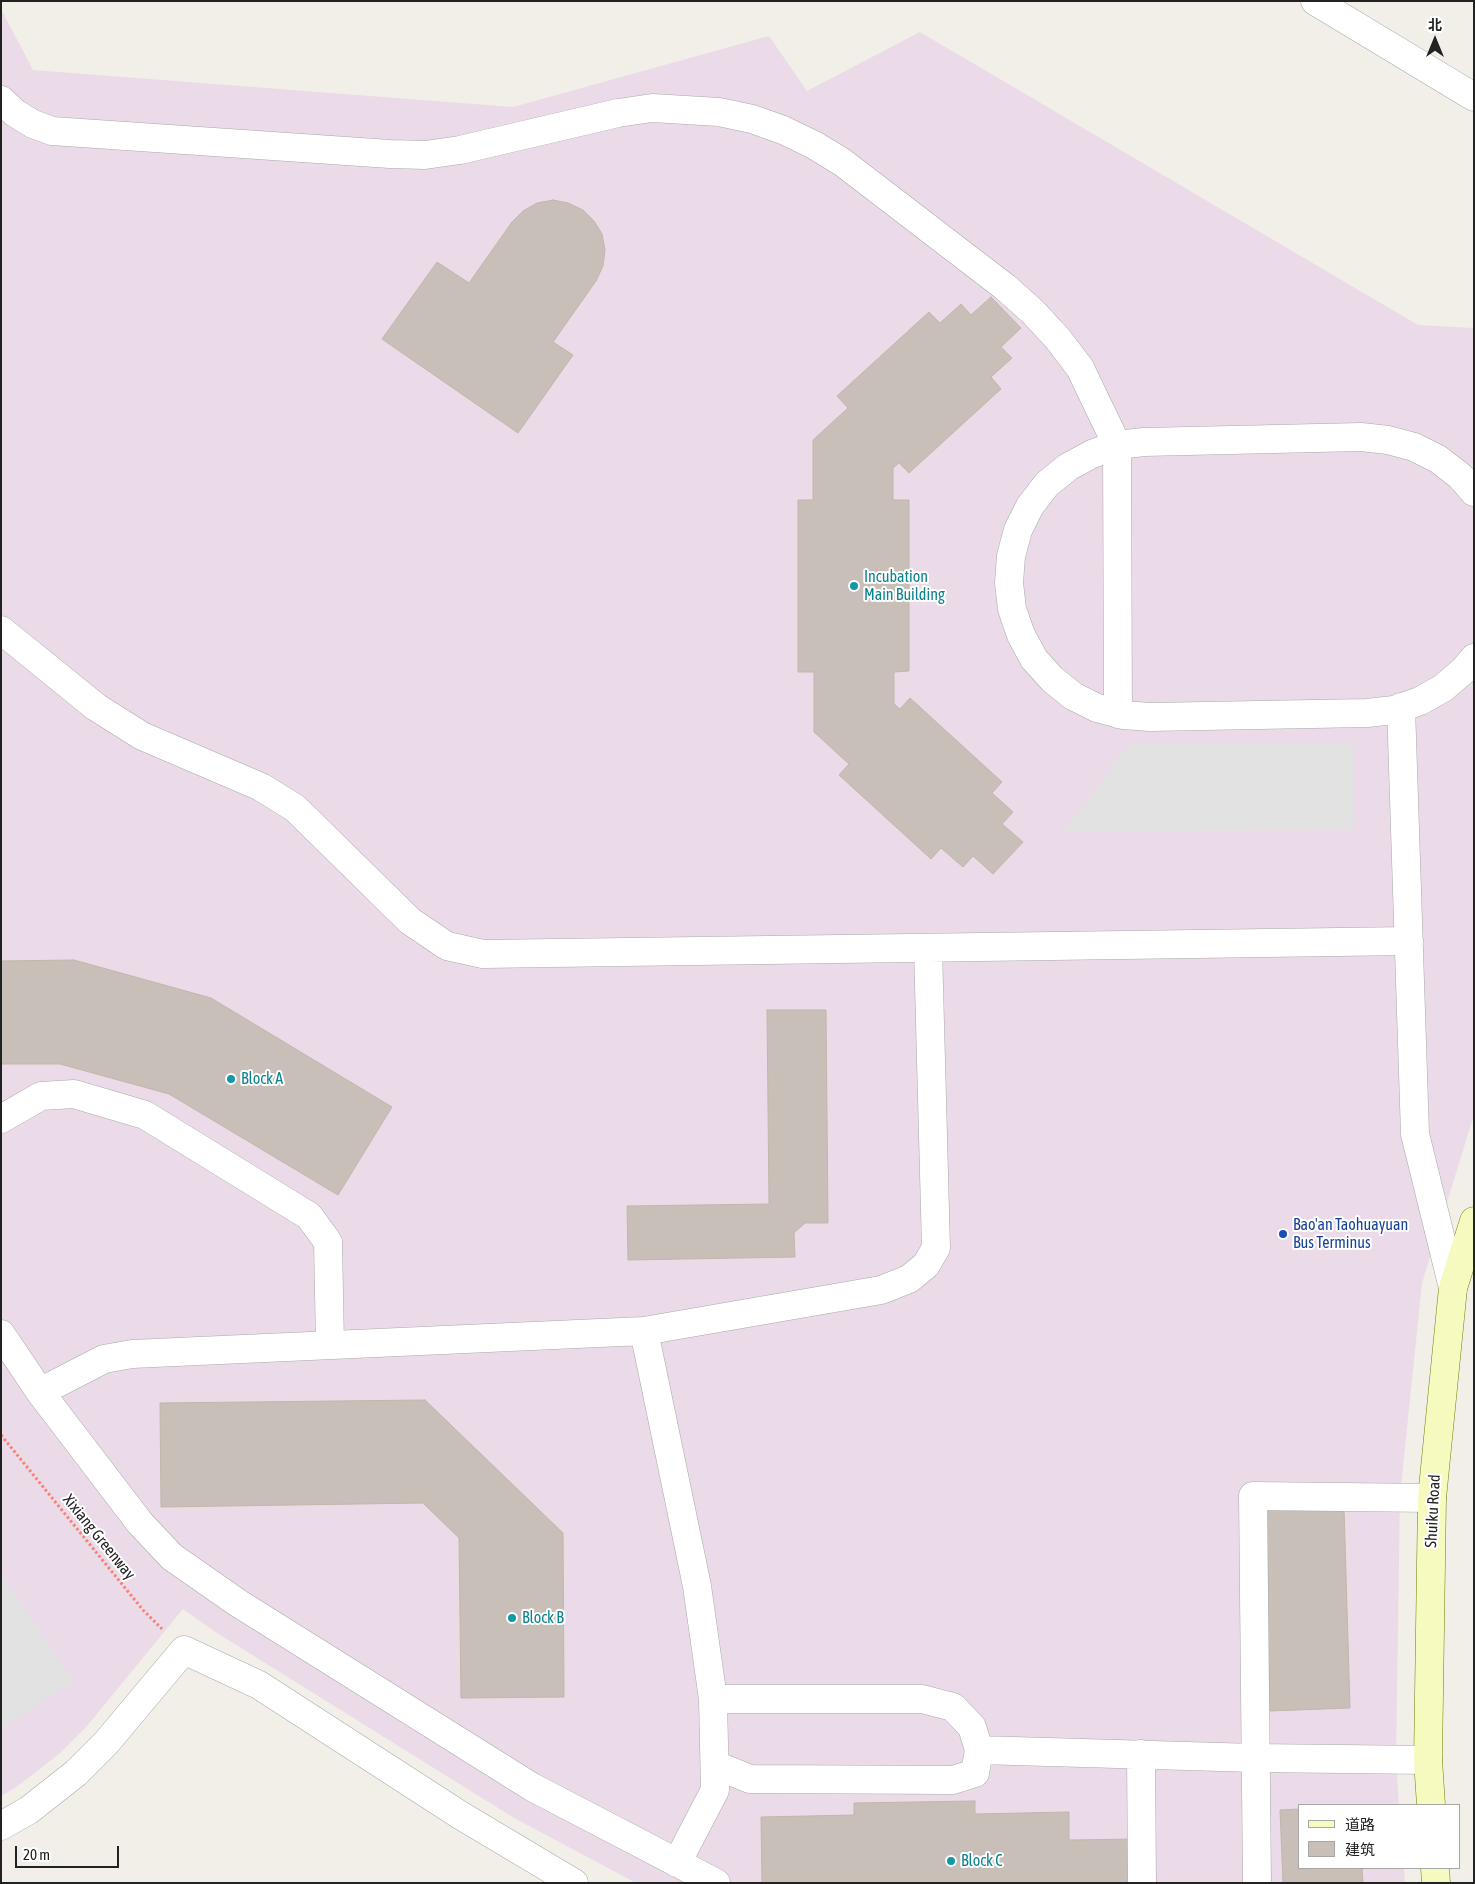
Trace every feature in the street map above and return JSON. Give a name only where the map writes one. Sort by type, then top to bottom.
[{"type":"street","points":[[1315,1],[1474,97]]},
{"type":"street","points":[[1,100],[15,113],[33,124],[52,131],[390,154],[426,155],[460,150],[618,113],[652,108],[719,112],[752,119],[783,130],[814,145],[842,162],[1005,287],[1039,318],[1080,368],[1117,445],[1118,714]]},
{"type":"street","points":[[1474,492],[1460,476],[1438,459],[1414,447],[1388,440],[1341,438],[1144,442],[1117,445],[1092,454],[1068,467],[1047,484],[1030,506],[1018,530],[1011,556],[1009,583],[1015,618],[1021,635],[1034,659],[1052,679],[1073,696],[1097,708],[1118,714],[1150,717],[1347,713],[1401,707],[1420,701],[1443,688],[1464,670],[1474,658]]},
{"type":"street","points":[[1,630],[96,707],[142,736],[261,787],[295,808],[410,921],[447,946],[483,954],[1409,941]]},
{"type":"street","points":[[1401,707],[1415,1134],[1453,1288]]},
{"type":"street","points":[[40,1392],[104,1359],[132,1354],[644,1330],[880,1290],[909,1279],[926,1265],[936,1248],[928,948]]},
{"type":"street","points":[[1,1119],[41,1096],[74,1094],[145,1115],[309,1216],[328,1242],[330,1344]]},
{"type":"street","name":"Shuiku Road","points":[[1431,1804],[1428,1760],[1432,1498],[1453,1288],[1474,1221]]},
{"type":"street","points":[[644,1330],[696,1586],[713,1699],[715,1790],[677,1863]]},
{"type":"street","points":[[1,1334],[40,1392],[149,1534],[172,1558],[238,1603],[532,1787],[716,1883]]},
{"type":"street","points":[[1256,1883],[1253,1496],[1432,1498]]},
{"type":"street","points":[[1,1826],[29,1810],[82,1768],[106,1744],[184,1650],[259,1685],[460,1816],[574,1883]]},
{"type":"street","points":[[713,1699],[922,1698],[953,1707],[972,1727],[979,1750],[975,1773],[953,1780],[750,1779],[715,1765]]},
{"type":"street","points":[[979,1750],[1255,1758],[1428,1760]]},
{"type":"street","points":[[1142,1754],[1142,1883]]},
{"type":"street","points":[[1435,1869],[1436,1883]]},
{"type":"path","name":"Xixiang Greenway","points":[[1,1435],[143,1610],[184,1650]]},
{"type":"shaded area","points":[[1,9],[33,70],[513,107],[769,36],[807,91],[920,32],[1418,325],[1474,328],[1474,1115],[1422,1283],[1400,1496],[1396,1760],[1399,1804],[1298,1804],[1298,1869],[1404,1869],[1405,1883],[636,1883],[514,1818],[217,1633],[183,1609],[87,1726],[59,1754],[15,1788],[1,1796]]},
{"type":"shaded area","points":[[1353,743],[1353,830],[1064,831],[1130,744]]},
{"type":"shaded area","points":[[1,1574],[73,1681],[1,1728]]},
{"type":"building","points":[[553,200],[568,203],[583,210],[594,221],[602,234],[605,250],[603,266],[596,281],[553,342],[573,355],[518,433],[382,339],[437,262],[469,283],[512,222],[523,211],[537,203]]},
{"type":"building","name":"Incubation Main Building","points":[[991,297],[1021,328],[1001,347],[1012,358],[991,377],[1001,389],[909,473],[899,463],[893,468],[893,500],[909,500],[909,671],[894,672],[894,704],[900,709],[910,698],[1002,782],[992,793],[1013,812],[1002,824],[1023,842],[993,874],[973,856],[963,867],[941,848],[931,859],[839,775],[849,764],[814,732],[814,672],[798,672],[798,500],[813,500],[813,440],[848,408],[837,396],[929,312],[940,323],[961,304],[971,315]]},
{"type":"building","name":"Block A","points":[[74,960],[211,998],[392,1107],[338,1195],[169,1094],[60,1064],[1,1064],[1,961]]},
{"type":"building","points":[[767,1010],[826,1010],[828,1223],[805,1223],[794,1233],[795,1257],[628,1260],[627,1206],[769,1204]]},
{"type":"building","name":"Block B","points":[[425,1400],[563,1533],[564,1697],[461,1698],[459,1538],[423,1503],[161,1507],[160,1403]]},
{"type":"building","points":[[1344,1508],[1350,1708],[1270,1711],[1264,1510]]},
{"type":"building","name":"Block C","points":[[975,1801],[975,1814],[1069,1812],[1069,1840],[1139,1839],[1140,1883],[762,1883],[761,1817],[854,1815],[854,1803]]},
{"type":"building","points":[[1298,1809],[1298,1869],[1362,1869],[1363,1883],[1283,1883],[1280,1810]]},
{"type":"place","name":"Incubation Main Building","points":[[854,586]]},
{"type":"place","name":"Block A","points":[[231,1079]]},
{"type":"place","name":"Bao'an Taohuayuan Bus Terminus","points":[[1283,1234]]},
{"type":"place","name":"Block B","points":[[512,1618]]},
{"type":"place","name":"Block C","points":[[951,1861]]}]
